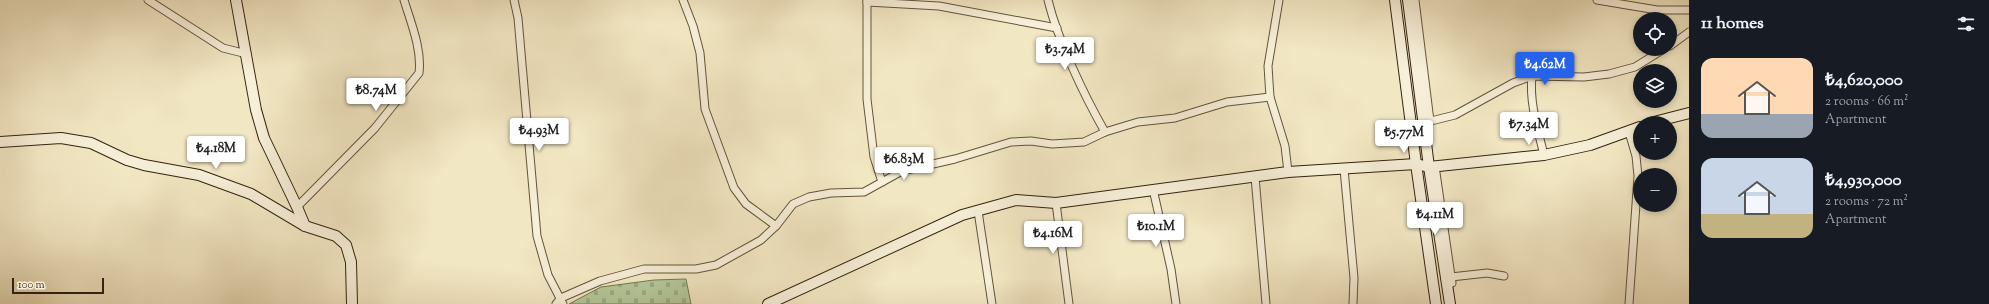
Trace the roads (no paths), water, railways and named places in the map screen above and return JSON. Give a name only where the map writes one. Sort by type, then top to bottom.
[{"type":"street","points":[[148,0],[223,48],[247,54]]},
{"type":"street","points":[[236,0],[256,110],[264,138],[298,206],[305,226]]},
{"type":"street","points":[[298,206],[375,128],[418,73],[420,62],[404,0]]},
{"type":"street","points":[[514,0],[518,18],[537,236],[548,275],[562,301]]},
{"type":"street","points":[[1048,0],[1057,28],[1092,109],[1104,132]]},
{"type":"street","points":[[1279,0],[1268,66],[1270,97],[1285,146],[1288,172]]},
{"type":"street","points":[[1395,0],[1436,304]]},
{"type":"street","points":[[1408,0],[1427,122]]},
{"type":"street","points":[[1415,0],[1432,166],[1450,304]]},
{"type":"street","points":[[1597,0],[1636,3],[1658,10],[1689,10]]},
{"type":"street","points":[[684,1],[693,26],[700,53],[705,109],[734,188],[746,204],[776,226]]},
{"type":"street","points":[[882,182],[874,157],[867,99],[867,1],[939,6],[1057,28]]},
{"type":"street","points":[[1677,41],[1689,32]]},
{"type":"street","points":[[1427,122],[1455,115],[1513,83],[1532,76],[1584,77],[1609,74],[1635,67],[1653,56]]},
{"type":"street","points":[[1532,76],[1530,87],[1544,155]]},
{"type":"street","points":[[556,304],[600,281],[644,269],[696,269],[716,265],[761,240],[776,226],[793,204],[809,197],[831,193],[864,192],[902,171],[955,159],[1011,142],[1031,141],[1052,144],[1084,142],[1104,132],[1138,122],[1176,118],[1227,102],[1270,97]]},
{"type":"street","points":[[1677,116],[1689,113]]},
{"type":"street","points":[[768,304],[900,242],[962,215],[1016,200],[1056,203],[1288,172],[1416,164],[1432,166],[1544,155],[1590,145],[1633,130]]},
{"type":"street","points":[[1629,132],[1636,156],[1638,176],[1629,304]]},
{"type":"street","points":[[0,142],[61,138],[91,143],[127,160],[199,176],[251,194],[305,226],[336,236],[346,245],[351,262],[352,304]]},
{"type":"street","points":[[1432,166],[1455,304]]},
{"type":"street","points":[[1344,169],[1354,278],[1353,304]]},
{"type":"street","points":[[1255,177],[1266,304]]},
{"type":"street","points":[[1153,189],[1171,269],[1176,304]]},
{"type":"street","points":[[1056,203],[1069,304]]},
{"type":"street","points":[[978,211],[992,304]]},
{"type":"street","points":[[1451,277],[1487,273],[1504,276]]}]
